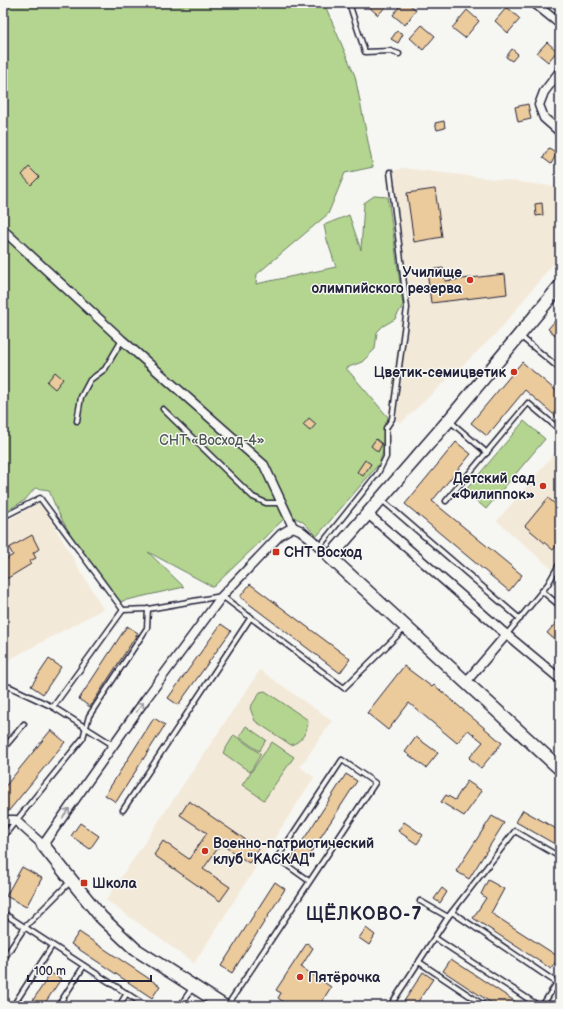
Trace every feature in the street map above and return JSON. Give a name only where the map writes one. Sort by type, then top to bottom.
[{"type":"street","points":[[534,3],[560,24]]},
{"type":"street","points":[[560,71],[544,92],[539,105],[544,118],[560,132]]},
{"type":"street","points":[[3,230],[122,340],[264,465],[293,527],[300,530],[319,546],[560,769]]},
{"type":"street","points":[[330,557],[449,420],[560,286]]},
{"type":"street","points":[[368,514],[506,635],[560,678]]},
{"type":"street","points":[[43,845],[222,596],[281,534],[293,527]]},
{"type":"street","points":[[466,682],[506,635]]},
{"type":"street","points":[[3,820],[15,820],[43,845],[101,917],[135,949],[225,1006]]},
{"type":"lane","points":[[349,3],[365,52],[390,51],[399,54]]},
{"type":"lane","points":[[319,546],[378,473],[386,457],[386,428],[392,419],[407,308],[390,172]]},
{"type":"lane","points":[[519,335],[559,367]]},
{"type":"lane","points":[[77,422],[81,397],[90,380],[105,369],[122,340]]},
{"type":"lane","points":[[446,501],[528,403],[560,430]]},
{"type":"lane","points":[[163,409],[253,497],[266,504],[282,503]]},
{"type":"lane","points":[[449,420],[487,453]]},
{"type":"lane","points":[[3,517],[40,498],[123,610]]},
{"type":"lane","points":[[381,499],[520,619]]},
{"type":"lane","points":[[506,635],[542,591],[560,563]]},
{"type":"lane","points":[[542,591],[560,606]]},
{"type":"lane","points":[[123,610],[148,609],[222,596],[344,688],[405,627]]},
{"type":"lane","points":[[3,836],[83,738],[89,716],[147,628],[148,609]]},
{"type":"lane","points":[[53,707],[123,610]]},
{"type":"lane","points":[[122,810],[251,617]]},
{"type":"lane","points":[[3,686],[10,687],[53,707],[114,745]]},
{"type":"lane","points":[[3,749],[24,724]]},
{"type":"lane","points":[[225,1006],[375,784],[342,760],[277,858],[309,881]]},
{"type":"lane","points":[[390,1006],[448,917],[515,831],[560,857]]},
{"type":"lane","points":[[3,960],[25,927],[71,881]]},
{"type":"lane","points":[[420,900],[448,917]]},
{"type":"lane","points":[[3,912],[52,946],[146,1006]]},
{"type":"lane","points":[[452,912],[557,983]]},
{"type":"lane","points":[[435,938],[539,1006]]},
{"type":"lane","points":[[13,1006],[52,946]]},
{"type":"lane","points":[[419,962],[485,1006]]},
{"type":"lane","points":[[58,1006],[84,966]]},
{"type":"lane","points":[[542,1006],[560,978]]},
{"type":"lane","points":[[180,1006],[193,986]]},
{"type":"lane","points":[[119,1006],[127,994]]},
{"type":"shaded area","name":"Училище олимпийского резерва","points":[[402,168],[560,187],[560,255],[498,332],[401,423],[388,417],[403,305],[386,174]]},
{"type":"shaded area","name":"Детский сад «Филиппок»","points":[[558,449],[560,450],[560,576],[497,521]]},
{"type":"shaded area","points":[[40,502],[103,609],[3,663],[3,523]]},
{"type":"shaded area","points":[[260,670],[332,721],[300,767],[314,777],[194,963],[106,900]]},
{"type":"green space","name":"СНТ «Восход-4»","points":[[3,3],[324,3],[355,76],[373,167],[345,173],[328,214],[257,274],[256,284],[336,267],[327,240],[324,225],[349,215],[361,250],[364,203],[374,196],[388,197],[403,305],[395,319],[383,326],[377,332],[375,349],[362,362],[346,368],[388,417],[384,449],[379,464],[317,536],[302,521],[288,515],[213,587],[148,552],[184,587],[118,602],[70,534],[49,490],[35,488],[25,500],[3,513]]},
{"type":"green space","points":[[524,421],[545,439],[486,509],[465,491]]},
{"type":"green space","points":[[265,691],[308,720],[307,729],[301,739],[295,744],[291,745],[255,721],[250,708],[260,692]]},
{"type":"green space","points":[[246,726],[266,740],[259,751],[239,737]]},
{"type":"green space","points":[[234,735],[261,754],[250,772],[223,753]]},
{"type":"green space","points":[[272,742],[294,757],[264,800],[242,785]]},
{"type":"building","points":[[372,3],[389,3],[378,15],[368,6]]},
{"type":"building","points":[[402,3],[408,3],[416,10],[405,25],[393,15]]},
{"type":"building","points":[[507,7],[520,19],[508,33],[495,21]]},
{"type":"building","points":[[467,10],[479,21],[465,38],[452,28]]},
{"type":"building","points":[[422,25],[435,36],[423,50],[410,38]]},
{"type":"building","points":[[397,31],[403,34],[398,43],[391,39]]},
{"type":"building","points":[[547,42],[557,51],[548,62],[537,53]]},
{"type":"building","points":[[512,49],[518,54],[512,61],[506,57]]},
{"type":"building","points":[[528,104],[531,119],[518,122],[515,107]]},
{"type":"building","points":[[444,121],[445,128],[437,130],[435,123]]},
{"type":"building","points":[[549,148],[557,153],[551,164],[543,158]]},
{"type":"building","points":[[29,167],[39,177],[31,185],[22,175]]},
{"type":"building","points":[[435,189],[442,237],[414,242],[407,193]]},
{"type":"building","points":[[542,203],[543,215],[536,216],[535,204]]},
{"type":"building","points":[[443,268],[445,281],[505,274],[507,294],[431,303],[427,270]]},
{"type":"building","points":[[560,315],[560,339],[548,329]]},
{"type":"building","points":[[522,362],[560,394],[560,420],[525,390],[487,436],[471,423]]},
{"type":"building","points":[[55,372],[63,379],[55,389],[47,382]]},
{"type":"building","points":[[309,418],[316,424],[310,431],[303,425]]},
{"type":"building","points":[[376,439],[382,444],[378,452],[371,446]]},
{"type":"building","points":[[456,442],[471,454],[432,501],[522,575],[509,591],[405,504]]},
{"type":"building","points":[[365,460],[371,464],[363,476],[357,472]]},
{"type":"building","points":[[548,498],[560,508],[560,542],[553,550],[525,526]]},
{"type":"building","points":[[32,535],[39,549],[33,553],[36,558],[30,561],[31,564],[3,581],[3,561],[13,555],[9,548]]},
{"type":"building","points":[[250,584],[350,659],[340,673],[240,597]]},
{"type":"building","points":[[560,618],[560,644],[547,633]]},
{"type":"building","points":[[221,624],[231,631],[178,705],[168,698]]},
{"type":"building","points":[[127,626],[138,633],[90,707],[79,699]]},
{"type":"building","points":[[49,659],[61,667],[43,694],[31,686]]},
{"type":"building","points":[[404,666],[432,687],[434,685],[502,743],[481,768],[469,758],[483,742],[468,730],[457,743],[409,703],[388,730],[367,713]]},
{"type":"building","points":[[154,718],[165,725],[116,802],[105,795]]},
{"type":"building","points":[[51,730],[65,742],[7,813],[3,809],[3,789]]},
{"type":"building","points":[[416,737],[438,753],[426,768],[405,752]]},
{"type":"building","points":[[346,774],[357,781],[302,866],[291,859]]},
{"type":"building","points":[[467,781],[482,791],[464,816],[441,802],[446,795],[455,800]]},
{"type":"building","points":[[189,801],[259,849],[249,863],[221,844],[203,869],[230,887],[220,901],[154,855],[163,841],[189,859],[207,833],[180,815]]},
{"type":"building","points":[[523,810],[560,831],[560,847],[516,822]]},
{"type":"building","points":[[492,816],[504,823],[469,879],[456,871]]},
{"type":"building","points":[[404,822],[423,835],[417,844],[398,831]]},
{"type":"building","points":[[80,823],[99,836],[90,849],[71,836]]},
{"type":"building","points":[[22,867],[42,878],[26,907],[6,896]]},
{"type":"building","points":[[488,880],[504,889],[491,913],[559,957],[551,969],[473,918],[486,898],[481,894]]},
{"type":"building","points":[[275,882],[285,889],[232,973],[221,966]]},
{"type":"building","points":[[442,888],[447,892],[440,903],[434,899]]},
{"type":"building","points":[[366,928],[375,935],[369,945],[359,938]]},
{"type":"building","points":[[79,932],[160,986],[152,998],[71,944]]},
{"type":"building","name":"Пятёрочка","points":[[307,943],[313,948],[301,967],[331,987],[319,1006],[289,1006],[278,998],[281,993],[276,990]]},
{"type":"building","points":[[451,959],[522,1006],[496,1006],[443,971]]},
{"type":"building","points":[[423,972],[433,979],[415,1006],[401,1006]]},
{"type":"building","points":[[51,973],[61,979],[43,1006],[29,1006]]},
{"type":"place","name":"Училище олимпийского резерва","points":[[470,280]]},
{"type":"place","name":"Цветик-семицветик","points":[[514,372]]},
{"type":"place","name":"Детский сад «Филиппок»","points":[[543,486]]},
{"type":"place","name":"СНТ Восход","points":[[276,552]]},
{"type":"place","name":"Военно-патриотический клуб \"КАСКАД\"","points":[[205,851]]},
{"type":"place","name":"Школа","points":[[84,883]]},
{"type":"place","name":"Пятёрочка","points":[[300,977]]},
{"type":"district","name":"ЩЁЛКОВО-7","points":[[364,914]]}]
